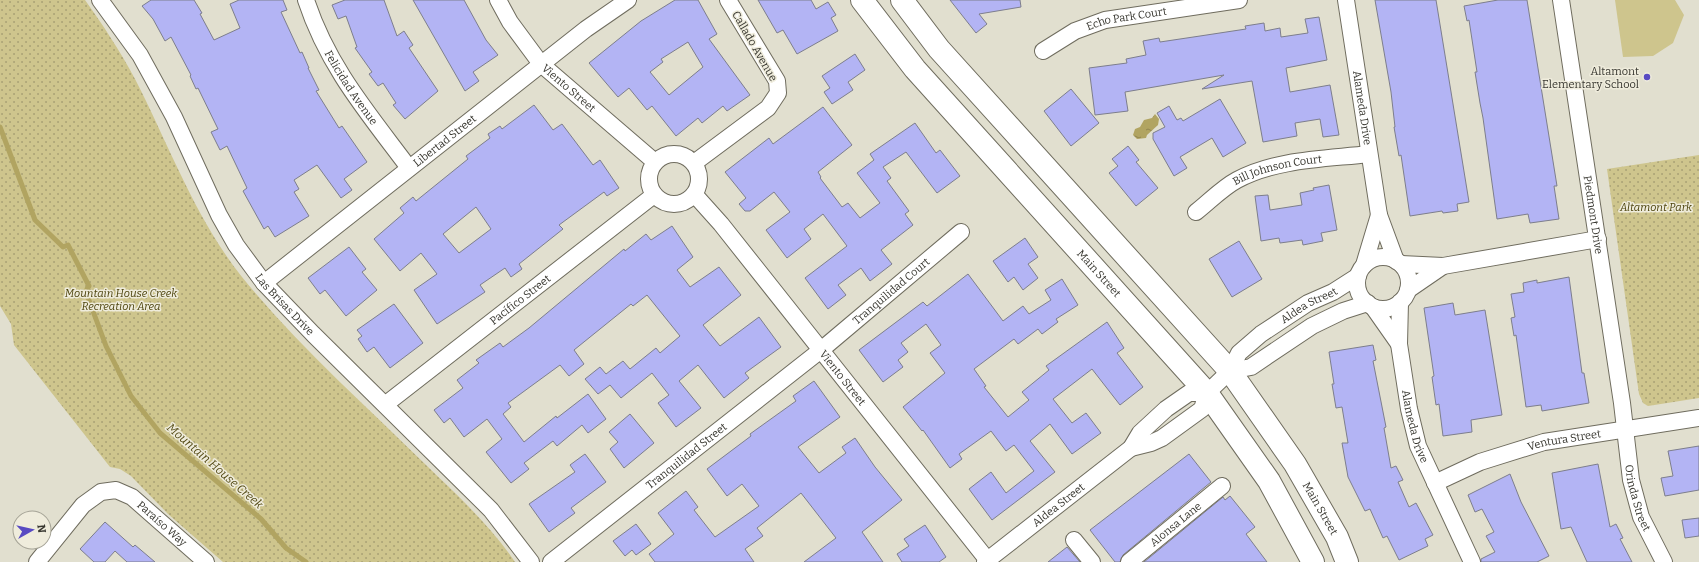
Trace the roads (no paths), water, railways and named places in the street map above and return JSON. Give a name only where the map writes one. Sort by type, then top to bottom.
[{"type":"street","name":"Las Brisas Drive","points":[[100,0],[140,55],[174,117],[223,221],[236,245],[264,283],[313,334],[386,404],[491,510],[531,562]]},
{"type":"street","name":"Felicidad Avenue","points":[[306,0],[322,43],[344,80],[409,168]]},
{"type":"street","name":"Viento Street","points":[[498,0],[510,22],[541,64],[655,162]]},
{"type":"street","name":"Libertad Street","points":[[264,283],[586,29],[628,0]]},
{"type":"street","name":"Callado Avenue","points":[[694,163],[768,108],[778,93],[777,81],[728,0]]},
{"type":"street","name":"Main Street","points":[[862,0],[915,69],[1207,393],[1269,481],[1313,562]]},
{"type":"street","name":"Main Street","points":[[902,0],[939,49],[1230,371],[1295,464],[1337,537],[1347,562]]},
{"type":"street","name":"Echo Park Court","points":[[1043,51],[1075,31],[1105,20],[1239,0]]},
{"type":"street","name":"Alameda Drive","points":[[1346,0],[1379,215],[1399,262]]},
{"type":"street","name":"Piedmont Drive","points":[[1561,0],[1626,429]]},
{"type":"street","points":[[679,154],[694,163],[700,175],[700,182],[695,195],[689,200],[675,205],[660,200],[654,195],[650,187],[649,178],[650,170],[655,162],[666,155],[679,154]]},
{"type":"street","name":"Bill Johnson Court","points":[[1196,212],[1236,180],[1264,169],[1284,164],[1369,154]]},
{"type":"street","name":"Pacífico Street","points":[[386,404],[654,195]]},
{"type":"street","name":"Viento Street","points":[[695,195],[721,224],[987,561]]},
{"type":"street","name":"Alameda Drive","points":[[1361,270],[1379,215]]},
{"type":"street","name":"Tranquilidad Court","points":[[821,350],[961,232]]},
{"type":"street","points":[[1443,266],[1387,308],[1371,305],[1359,291],[1361,270],[1371,260],[1379,257],[1388,258],[1399,262],[1443,266],[1598,239]]},
{"type":"street","points":[[1399,262],[1408,276],[1404,296]]},
{"type":"street","name":"Aldea Street","points":[[1131,448],[1151,444],[1175,430],[1202,409],[1207,393],[1230,371],[1239,353],[1261,334],[1296,310],[1333,292],[1361,270]]},
{"type":"street","name":"Alameda Drive","points":[[1404,296],[1399,344],[1409,409],[1418,446],[1472,562]]},
{"type":"street","name":"Aldea Street","points":[[1230,371],[1251,367],[1312,326],[1343,311],[1371,305]]},
{"type":"street","name":"Alameda Drive","points":[[1371,305],[1399,344]]},
{"type":"street","name":"Tranquilidad Street","points":[[551,562],[821,350]]},
{"type":"street","name":"Aldea Street","points":[[987,561],[1131,448],[1140,433],[1166,409],[1189,393],[1207,393]]},
{"type":"street","name":"Ventura Street","points":[[1435,483],[1480,462],[1544,442],[1699,418]]},
{"type":"street","name":"Orinda Street","points":[[1626,429],[1631,480],[1641,517],[1664,562]]},
{"type":"street","name":"Alonsa Lane","points":[[1129,562],[1222,486]]},
{"type":"street","name":"Paraíso Way","points":[[37,562],[83,505],[101,492],[116,490],[132,497],[206,562]]},
{"type":"street","points":[[1074,540],[1092,562]]},
{"type":"water","points":[[1155,114],[1159,119],[1158,125],[1147,135],[1146,138],[1137,139],[1133,135],[1135,129],[1140,127],[1144,120],[1152,118]]},
{"type":"waterway","name":"Mountain House Creek","points":[[0,127],[35,220],[63,247],[68,245],[89,286],[87,289],[87,295],[106,346],[131,396],[160,433],[261,519],[286,548],[306,562]]},
{"type":"place","name":"Altamont Elementary School","points":[[1647,77]]},
{"type":"park label","name":"Altamont Park","points":[[1656,207]]},
{"type":"park label","name":"Mountain House Creek Recreation Area","points":[[121,299]]}]
